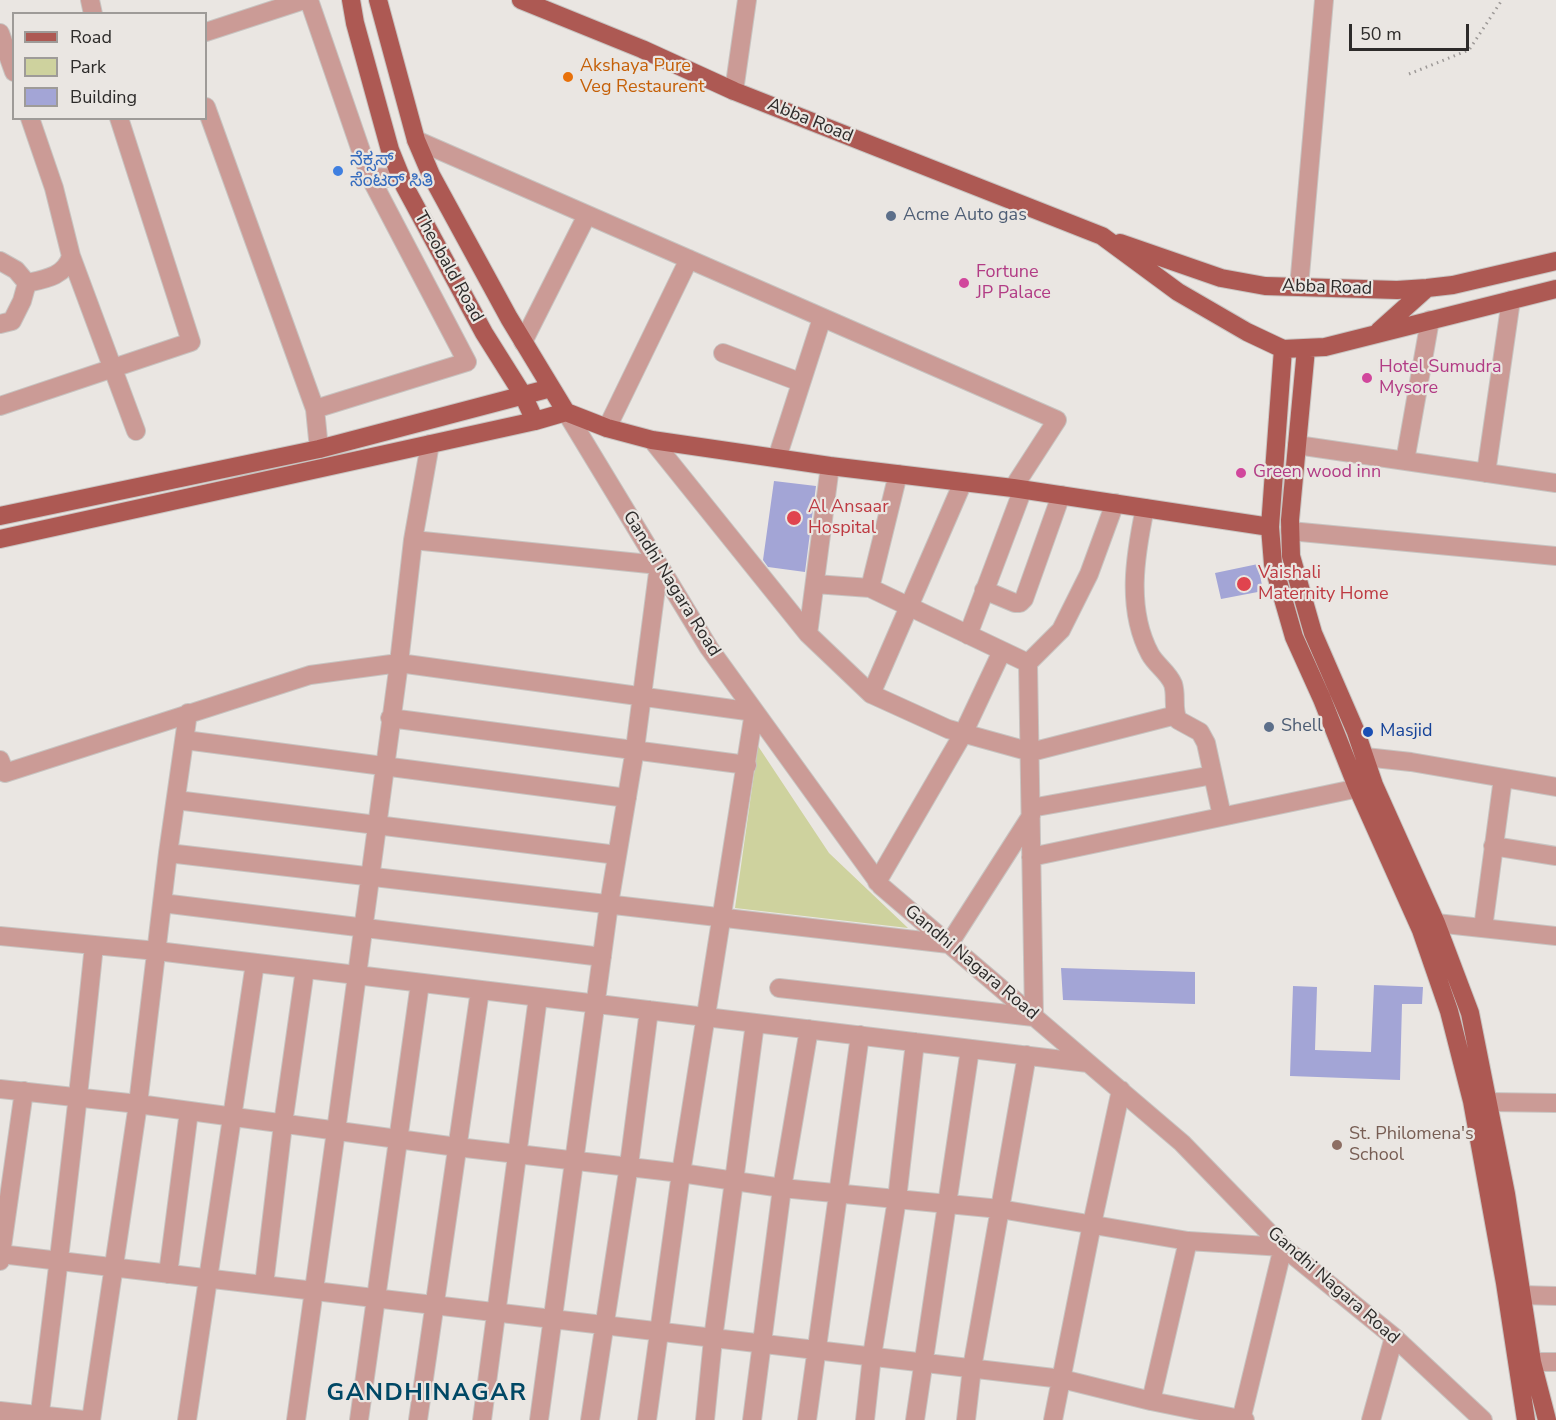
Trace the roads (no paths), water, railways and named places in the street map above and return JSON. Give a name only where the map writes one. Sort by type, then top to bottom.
[{"type":"main road","name":"Theobald Road","points":[[351,0],[355,23],[390,150],[401,178],[484,333],[523,395],[535,421]]},
{"type":"main road","name":"Theobald Road","points":[[378,0],[417,140],[431,175],[523,342],[566,412]]},
{"type":"main road","name":"Abba Road","points":[[522,0],[554,7],[734,91],[1102,237],[1221,278],[1265,286],[1397,290],[1453,285],[1556,261]]},
{"type":"main road","name":"Abba Road","points":[[1102,237],[1178,292],[1247,333],[1283,349]]},
{"type":"main road","points":[[1375,334],[1427,288]]},
{"type":"main road","points":[[1546,1420],[1532,1362],[1506,1194],[1470,1013],[1436,923],[1322,699],[1294,637],[1273,564],[1270,527],[1283,349],[1325,347],[1556,289]]},
{"type":"main road","points":[[1306,349],[1290,531],[1291,556],[1313,633],[1365,757],[1366,786],[1449,1011],[1472,1101],[1505,1283],[1526,1420]]},
{"type":"main road","points":[[0,516],[319,449],[551,388]]},
{"type":"main road","points":[[0,539],[535,421],[566,412],[607,428],[652,440],[830,466],[1018,488],[1270,527]]},
{"type":"street","points":[[207,32],[304,0]]},
{"type":"street","points":[[309,0],[370,177],[467,362],[315,408]]},
{"type":"street","points":[[734,91],[747,0]]},
{"type":"street","points":[[1299,287],[1324,0]]},
{"type":"street","points":[[0,33],[12,66]]},
{"type":"street","points":[[207,110],[315,408],[319,449]]},
{"type":"street","points":[[31,120],[54,188],[72,256],[136,431]]},
{"type":"street","points":[[0,406],[191,342],[120,120]]},
{"type":"street","points":[[417,140],[1057,420],[1018,488],[968,634]]},
{"type":"street","points":[[370,177],[401,178]]},
{"type":"street","points":[[523,342],[587,215]]},
{"type":"street","points":[[27,283],[51,277],[69,265],[72,256]]},
{"type":"street","points":[[607,428],[689,259]]},
{"type":"street","points":[[0,261],[16,270],[27,283]]},
{"type":"street","points":[[0,324],[12,321],[22,302],[27,283]]},
{"type":"street","points":[[1486,473],[1511,300]]},
{"type":"street","points":[[777,458],[822,318]]},
{"type":"street","points":[[1405,461],[1430,321]]},
{"type":"street","points":[[723,353],[800,382]]},
{"type":"street","name":"Gandhi Nagara Road","points":[[566,412],[709,648],[877,882],[1182,1143],[1283,1247],[1394,1337],[1483,1420]]},
{"type":"street","points":[[652,440],[808,634],[870,694],[948,729],[1031,752],[1176,716]]},
{"type":"street","points":[[296,1420],[399,663],[413,540],[430,444]]},
{"type":"street","points":[[1297,445],[1556,483]]},
{"type":"street","points":[[808,634],[830,466]]},
{"type":"street","points":[[870,588],[898,474]]},
{"type":"street","points":[[870,694],[963,482]]},
{"type":"street","points":[[984,590],[1015,603],[1020,603],[1024,599],[1061,495]]},
{"type":"street","points":[[779,988],[1034,1017],[1028,663],[1061,630],[1089,574],[1115,503]]},
{"type":"street","points":[[1144,508],[1136,554],[1136,611],[1140,630],[1151,656],[1172,682],[1176,716],[1182,723],[1200,732],[1206,743],[1222,816]]},
{"type":"street","points":[[1290,531],[1556,556]]},
{"type":"street","points":[[413,540],[659,565],[635,749],[609,904],[539,1420]]},
{"type":"street","points":[[815,584],[870,588],[1028,663]]},
{"type":"street","points":[[877,882],[963,734],[1002,651]]},
{"type":"street","points":[[0,760],[5,773],[310,675],[399,663],[754,712],[681,1173],[647,1420]]},
{"type":"street","points":[[91,1420],[138,1104],[168,853],[188,713]]},
{"type":"street","points":[[390,718],[747,765]]},
{"type":"street","points":[[185,740],[627,798]]},
{"type":"street","points":[[1365,757],[1410,762],[1556,787]]},
{"type":"street","points":[[168,853],[949,944],[1031,812],[1213,775]]},
{"type":"street","points":[[1483,928],[1503,778]]},
{"type":"street","points":[[1031,857],[1366,786]]},
{"type":"street","points":[[176,800],[617,855]]},
{"type":"street","points":[[1493,846],[1556,856]]},
{"type":"street","points":[[162,903],[602,957]]},
{"type":"street","points":[[1436,923],[1556,936]]},
{"type":"street","points":[[0,936],[157,951],[1088,1063]]},
{"type":"street","points":[[40,1418],[57,1261],[79,1097],[94,945]]},
{"type":"street","points":[[187,1420],[255,963]]},
{"type":"street","points":[[264,1285],[283,1124],[305,969]]},
{"type":"street","points":[[359,1420],[420,983]]},
{"type":"street","points":[[418,1420],[480,990]]},
{"type":"street","points":[[482,1420],[538,997]]},
{"type":"street","points":[[590,1420],[629,1167],[649,1010]]},
{"type":"street","points":[[705,1420],[713,1339],[755,1023]]},
{"type":"street","points":[[752,1420],[782,1188],[809,1029]]},
{"type":"street","points":[[807,1420],[860,1035]]},
{"type":"street","points":[[865,1420],[872,1356],[897,1199],[915,1042]]},
{"type":"street","points":[[915,1420],[970,1049]]},
{"type":"street","points":[[966,1420],[972,1368],[1027,1055]]},
{"type":"street","points":[[0,1089],[138,1104],[457,1147],[681,1173],[782,1188],[1000,1209],[1188,1240],[1283,1247],[1242,1420],[1151,1401],[1062,1378],[0,1254]]},
{"type":"street","points":[[1053,1420],[1120,1090]]},
{"type":"street","points":[[0,1261],[24,1091]]},
{"type":"street","points":[[1488,1102],[1556,1103]]},
{"type":"street","points":[[168,1274],[189,1111]]},
{"type":"street","points":[[1151,1401],[1188,1240]]},
{"type":"street","points":[[1522,1295],[1556,1296]]},
{"type":"street","points":[[1371,1420],[1394,1337]]},
{"type":"street","points":[[1532,1362],[1556,1362]]},
{"type":"street","points":[[0,1411],[40,1418],[84,1420]]},
{"type":"place","name":"Akshaya Pure Veg Restaurent","points":[[568,77]]},
{"type":"place","name":"ನೆಕ್ಸಸ್ ಸೆಂಟರ್ ಸಿತಿ","points":[[338,171]]},
{"type":"place","name":"Acme Auto gas","points":[[891,216]]},
{"type":"place","name":"Fortune JP Palace","points":[[964,283]]},
{"type":"place","name":"Hotel Sumudra Mysore","points":[[1367,378]]},
{"type":"place","name":"Green wood inn","points":[[1241,473]]},
{"type":"place","name":"Al Ansaar Hospital","points":[[794,518]]},
{"type":"place","name":"Vaishali Maternity Home","points":[[1244,584]]},
{"type":"place","name":"Shell","points":[[1269,727]]},
{"type":"place","name":"Masjid","points":[[1368,732]]},
{"type":"place","name":"St. Philomena's School","points":[[1337,1145]]},
{"type":"district","name":"GANDHINAGAR","points":[[427,1394]]}]
